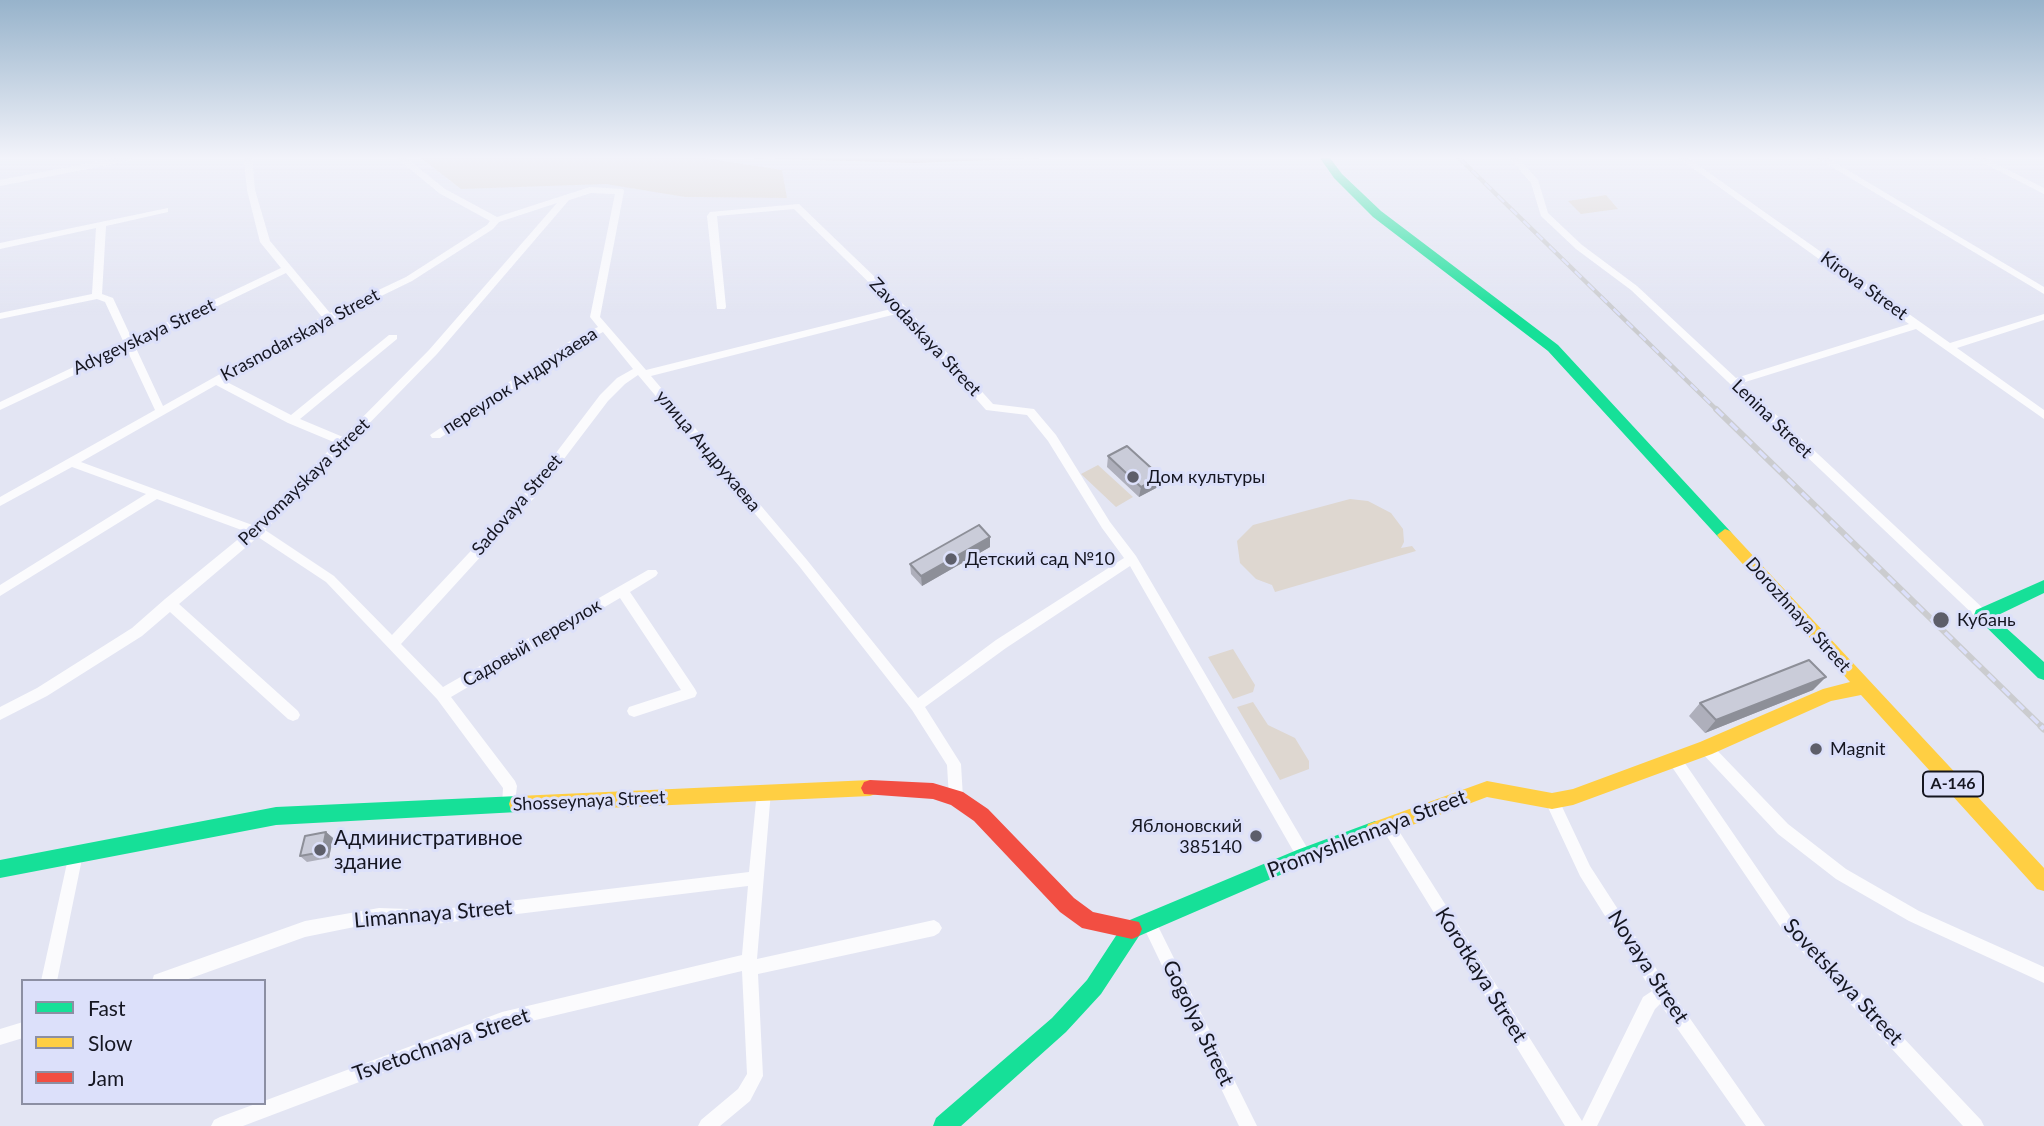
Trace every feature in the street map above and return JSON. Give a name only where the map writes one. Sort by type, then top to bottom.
[{"type":"main road","name":"Dorozhnaya Street","points":[[1383,212],[1487,283],[1544,329],[1553,348],[2044,882]]},
{"type":"main road","points":[[1982,615],[2044,586]]},
{"type":"main road","name":"Lenina Street","points":[[1982,615],[2044,673]]},
{"type":"main road","name":"Promyshlennaya Street","points":[[1132,929],[1304,856],[1487,789],[1552,801],[1573,797],[1706,748],[1829,694],[1863,687]]},
{"type":"main road","name":"Shosseynaya Street","points":[[0,869],[276,816],[894,787],[933,791],[956,798],[981,815],[1067,905],[1089,921],[1132,929]]},
{"type":"main road","points":[[950,1124],[1077,1006],[1094,987],[1132,929]]},
{"type":"street","points":[[0,246],[163,211]]},
{"type":"street","points":[[257,211],[265,242],[328,318]]},
{"type":"street","points":[[478,211],[496,220]]},
{"type":"street","name":"улица Андрухаева","points":[[496,220],[529,211]]},
{"type":"street","name":"Pervomayskaya Street","points":[[0,714],[41,692],[137,632],[257,531],[433,352],[556,211]]},
{"type":"street","name":"улица Андрухаева","points":[[616,211],[595,317],[803,563],[917,706],[954,764],[956,798]]},
{"type":"street","name":"Zavodaskaya Street","points":[[721,307],[712,216],[718,211],[725,211]]},
{"type":"street","name":"Zavodaskaya Street","points":[[801,211],[902,309],[990,407],[1030,412],[1052,438],[1106,525],[1132,559],[1304,856]]},
{"type":"street","name":"Lenina Street","points":[[1543,211],[1579,247],[1634,288],[1982,615]]},
{"type":"street","name":"Kirova Street","points":[[1757,211],[2044,415]]},
{"type":"street","points":[[1909,211],[2044,291]]},
{"type":"street","name":"Krasnodarskaya Street","points":[[0,502],[328,318],[409,279],[491,227],[496,220]]},
{"type":"street","points":[[97,296],[101,225]]},
{"type":"street","name":"Adygeyskaya Street","points":[[0,406],[287,269]]},
{"type":"street","points":[[0,316],[97,296],[109,300],[160,410]]},
{"type":"street","name":"Sadovaya Street","points":[[393,643],[531,494],[604,398],[621,381],[642,372],[902,309]]},
{"type":"street","points":[[1949,347],[2044,317]]},
{"type":"street","points":[[1734,382],[1917,325]]},
{"type":"street","name":"переулок Андрухаева","points":[[436,435],[574,343],[605,327]]},
{"type":"street","points":[[292,419],[393,337]]},
{"type":"street","points":[[215,380],[346,443]]},
{"type":"street","points":[[73,463],[257,531],[330,579],[442,695],[509,786],[509,805]]},
{"type":"street","points":[[0,591],[157,493]]},
{"type":"street","points":[[917,706],[1001,644],[1132,559]]},
{"type":"street","name":"Садовый переулок","points":[[442,695],[652,573]]},
{"type":"street","points":[[622,590],[690,693],[634,711]]},
{"type":"street","points":[[169,603],[293,715]]},
{"type":"street","points":[[1706,748],[1783,830],[1841,874],[1914,916],[2044,975]]},
{"type":"street","name":"Sovetskaya Street","points":[[1675,760],[1789,927],[1975,1126]]},
{"type":"street","points":[[707,1126],[744,1095],[755,1076],[750,964],[764,791]]},
{"type":"street","name":"Novaya Street","points":[[1552,801],[1579,861],[1662,993],[1756,1126]]},
{"type":"street","name":"Korotkaya Street","points":[[1387,825],[1575,1126]]},
{"type":"street","points":[[49,979],[76,854]]},
{"type":"street","name":"Limannaya Street","points":[[166,979],[306,929],[379,915],[435,917],[755,878]]},
{"type":"street","name":"Gogolya Street","points":[[1148,921],[1248,1126]]},
{"type":"street","name":"Tsvetochnaya Street","points":[[220,1126],[502,1020],[750,964],[934,928]]},
{"type":"street","points":[[1588,1126],[1649,1003],[1662,993]]},
{"type":"street","points":[[0,1037],[21,1031]]},
{"type":"shaded area","points":[[1578,211],[1607,211],[1581,214]]},
{"type":"shaded area","points":[[1098,465],[1133,497],[1116,507],[1081,474]]},
{"type":"shaded area","points":[[1350,499],[1368,501],[1391,513],[1403,529],[1404,542],[1401,548],[1412,546],[1416,551],[1275,592],[1272,585],[1256,579],[1240,563],[1237,541],[1253,525]]},
{"type":"shaded area","points":[[1233,649],[1255,685],[1253,692],[1233,699],[1208,657]]},
{"type":"shaded area","points":[[1253,702],[1268,725],[1295,738],[1309,761],[1309,769],[1280,780],[1237,707]]},
{"type":"building","points":[[1127,446],[1160,476],[1141,487],[1108,456]]},
{"type":"building","points":[[979,525],[990,537],[921,576],[910,564]]},
{"type":"building","points":[[1809,660],[1826,677],[1716,720],[1700,703]]},
{"type":"building","points":[[326,832],[322,852],[300,856],[305,836]]},
{"type":"railway","points":[[1513,211],[1718,411]]},
{"type":"railway","points":[[1716,409],[2043,728]]},
{"type":"traffic: fast","points":[[1373,211],[1553,348],[1725,535]]},
{"type":"traffic: fast","points":[[2044,586],[1982,615],[2044,673]]},
{"type":"traffic: fast","points":[[0,869],[276,816],[518,804]]},
{"type":"traffic: fast","points":[[944,1126],[1059,1025],[1094,987],[1132,929],[1304,856],[1375,830]]},
{"type":"traffic: slow","points":[[1725,535],[2044,882]]},
{"type":"traffic: slow","points":[[1375,830],[1487,789],[1552,801],[1573,797],[1706,748],[1829,694],[1863,687]]},
{"type":"traffic: slow","points":[[518,804],[870,788]]},
{"type":"traffic: jam","points":[[870,788],[933,791],[956,798],[981,815],[1067,905],[1089,921],[1132,929]]},
{"type":"place","name":"Дом культуры","points":[[1133,477]]},
{"type":"place","name":"Детский сад №10","points":[[951,559]]},
{"type":"place","name":"Кубань","points":[[1941,620]]},
{"type":"place","name":"Magnit","points":[[1816,749]]},
{"type":"place","name":"Яблоновский 385140","points":[[1256,836]]},
{"type":"place","name":"Административное здание","points":[[320,850]]}]
